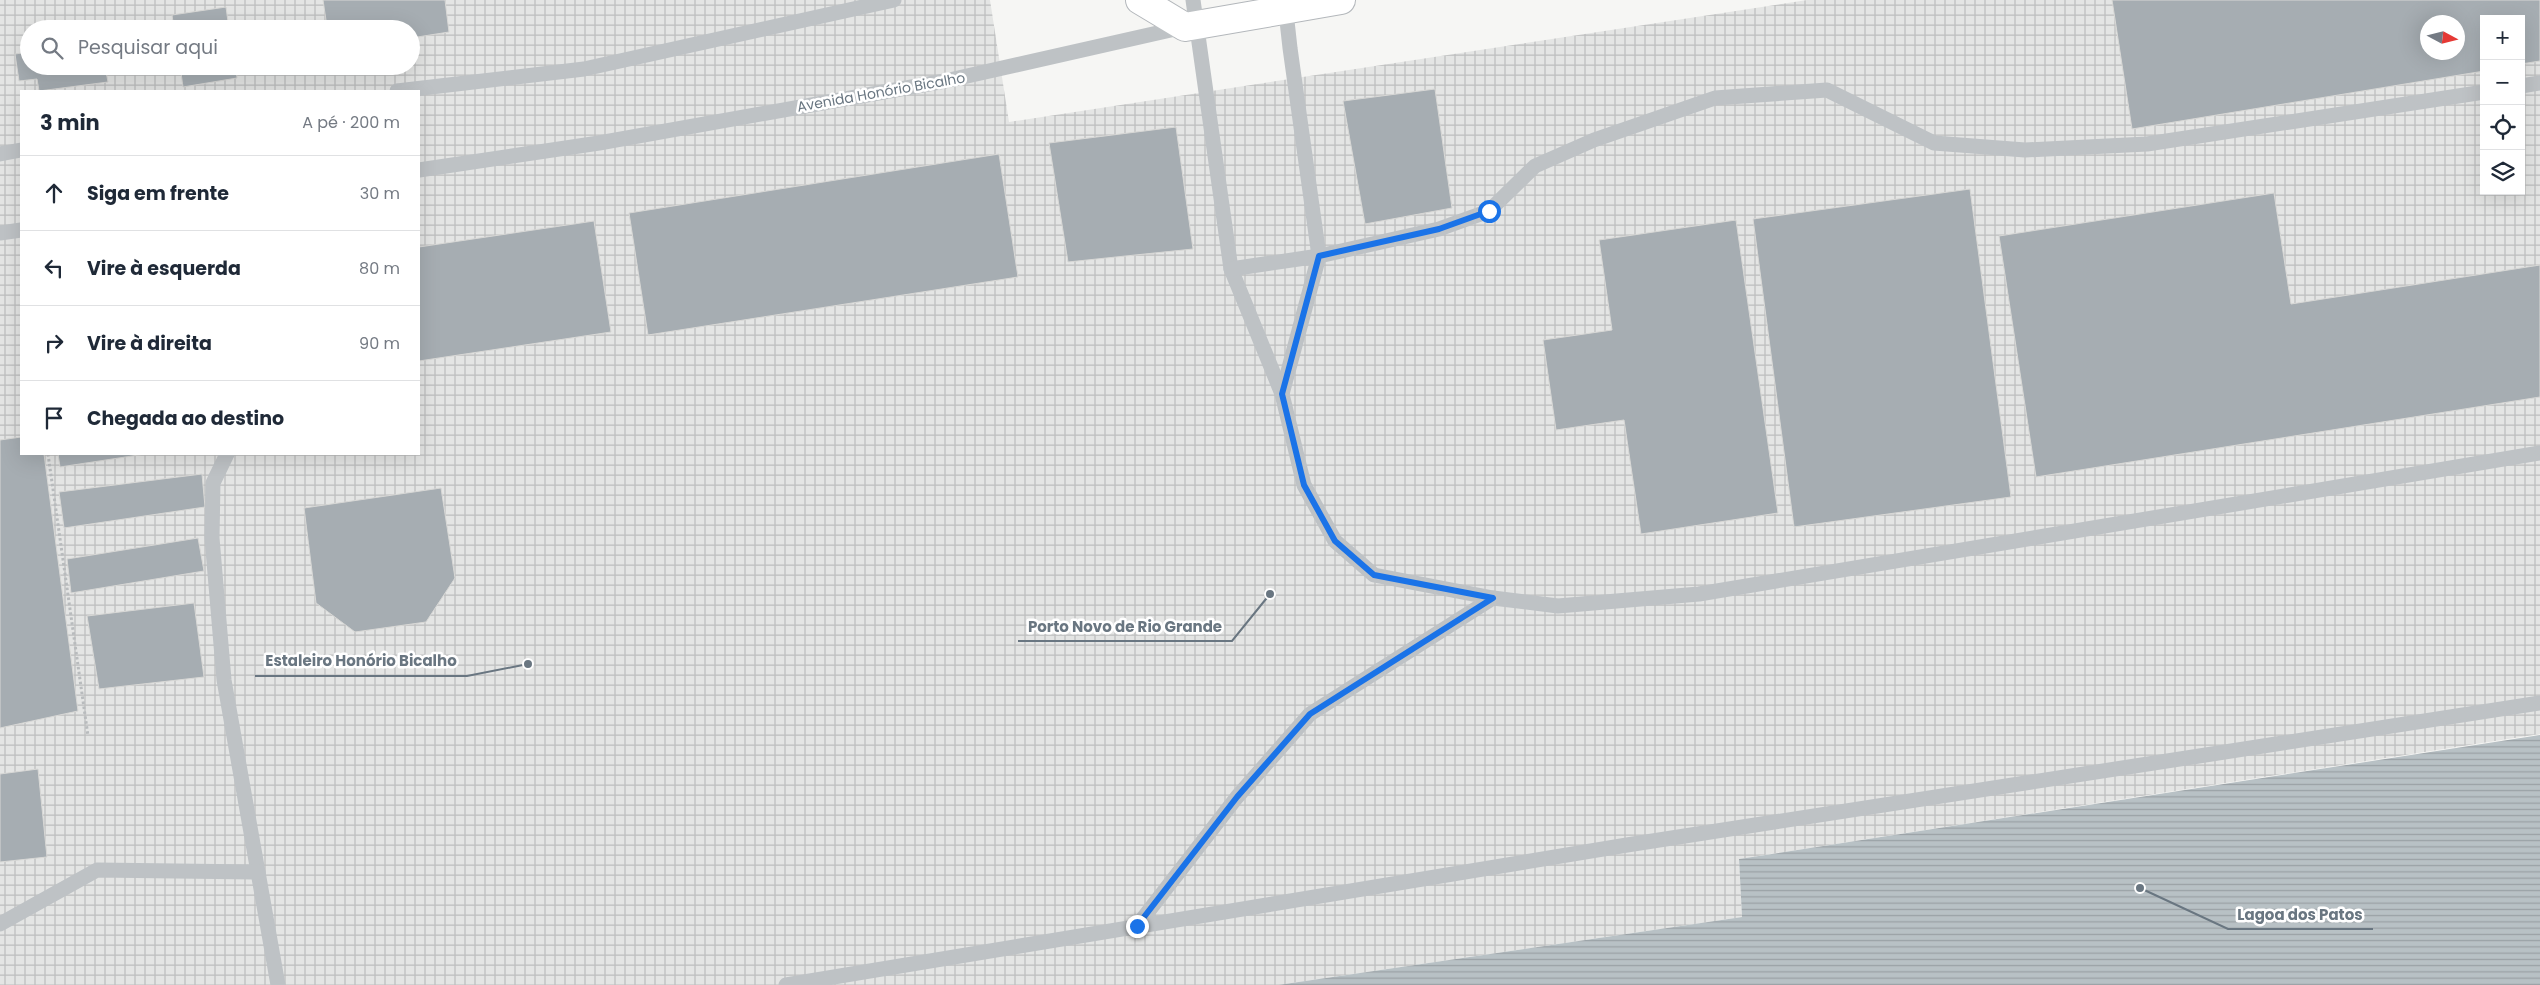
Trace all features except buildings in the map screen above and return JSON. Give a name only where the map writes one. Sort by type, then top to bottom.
[{"type":"main road","points":[[1140,0],[1191,18]]},
{"type":"main road","name":"Avenida Honório Bicalho","points":[[1191,18],[1286,4],[1341,0]]},
{"type":"lane","points":[[406,90],[584,69],[894,0]]},
{"type":"lane","points":[[1282,394],[1319,256],[1290,48],[1286,4]]},
{"type":"lane","points":[[1191,18],[1231,269],[1282,394],[1304,485],[1335,541],[1374,575],[1493,598],[1558,606],[1699,594],[2540,454]]},
{"type":"lane","name":"Avenida Honório Bicalho","points":[[420,170],[599,143],[945,81],[1191,18]]},
{"type":"lane","points":[[2525,85],[2540,83]]},
{"type":"lane","points":[[1231,269],[1319,256],[1439,229],[1489,211],[1535,166],[1594,140],[1715,98],[1827,90],[1934,143],[2025,150],[2147,144],[2480,93]]},
{"type":"lane","points":[[0,154],[20,150]]},
{"type":"lane","points":[[0,233],[20,230]]},
{"type":"lane","points":[[227,455],[213,483],[212,538],[224,680],[278,985]]},
{"type":"lane","points":[[1137,926],[1237,797],[1310,714],[1493,598]]},
{"type":"lane","points":[[786,985],[1628,845],[2540,703]]},
{"type":"lane","points":[[0,924],[97,870],[258,872]]},
{"type":"path","points":[[48,455],[88,736]]},
{"type":"shaded area","points":[[0,0],[990,0],[1009,122],[1807,0],[2540,0],[2540,734],[1739,859],[1742,917],[1278,985],[0,985]]},
{"type":"shaded area","points":[[2540,735],[2540,985],[1278,985],[1742,917],[1739,859]]},
{"type":"place","name":"Porto Novo de Rio Grande","points":[[1270,594]]},
{"type":"place","name":"Estaleiro Honório Bicalho","points":[[528,664]]},
{"type":"place","name":"Lagoa dos Patos","points":[[2140,888]]},
{"type":"route","points":[[1137,926],[1237,797],[1310,714],[1493,598],[1374,575],[1335,541],[1304,485],[1282,394],[1319,256],[1439,229],[1489,211]]}]
